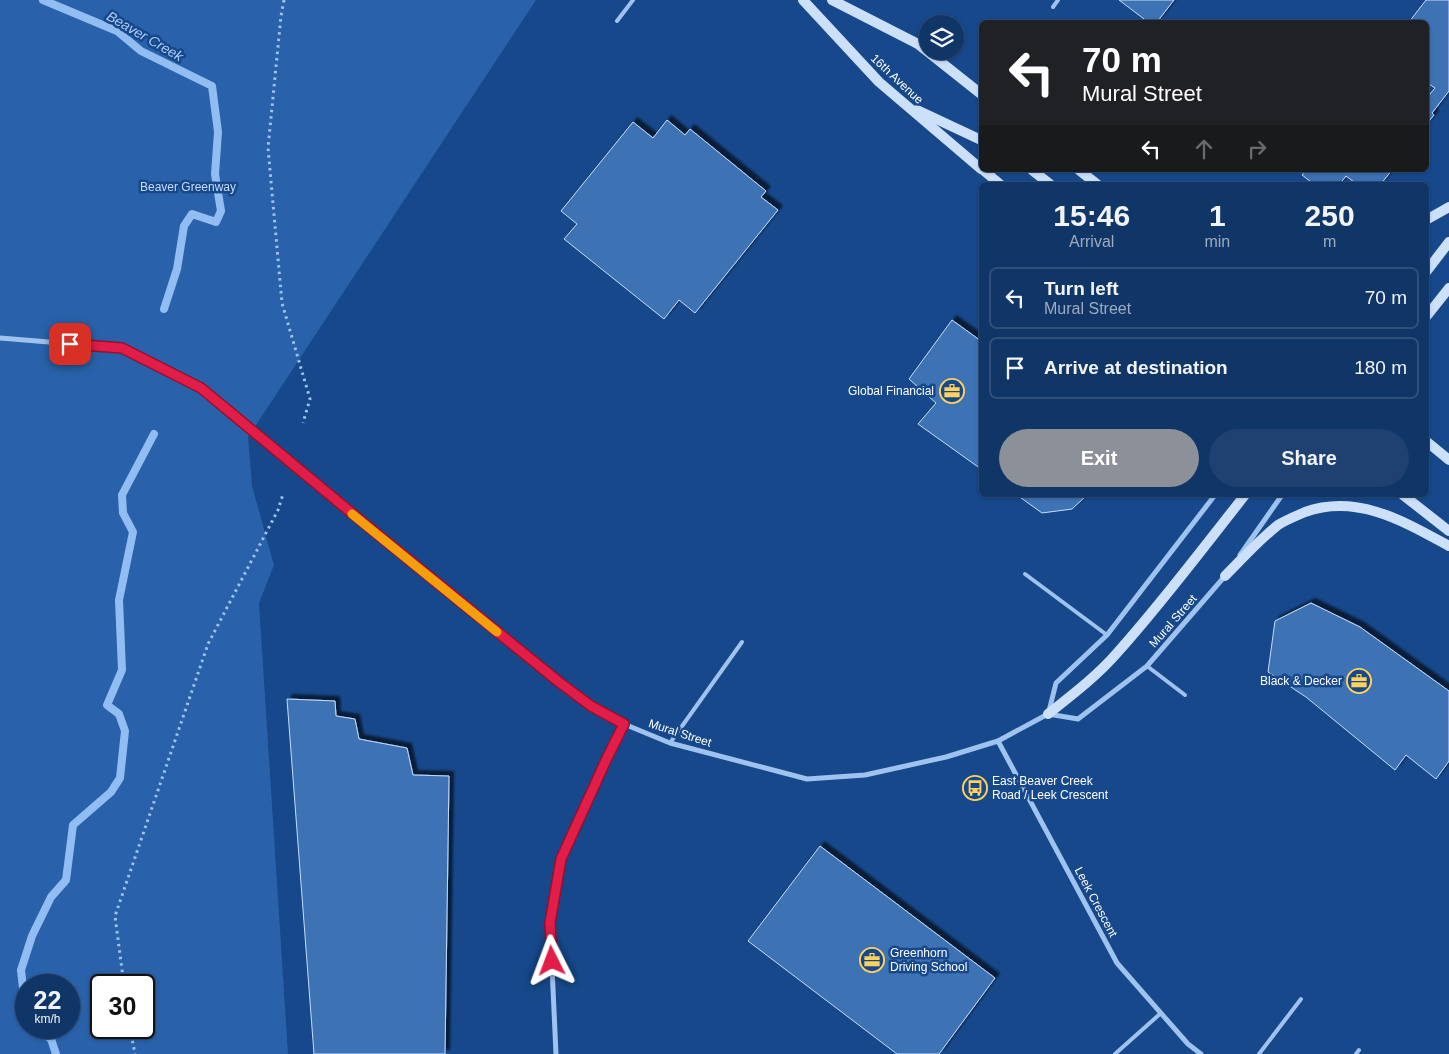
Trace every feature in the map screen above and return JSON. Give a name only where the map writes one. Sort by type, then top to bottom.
[{"type":"main road","name":"16th Avenue","points":[[803,0],[879,82],[979,167]]},
{"type":"main road","points":[[832,0],[918,44],[979,92]]},
{"type":"main road","points":[[905,105],[979,139]]},
{"type":"main road","name":"16th Avenue","points":[[986,172],[997,182]]},
{"type":"main road","points":[[1035,172],[1047,182]]},
{"type":"main road","points":[[1081,172],[1094,182]]},
{"type":"main road","points":[[1429,218],[1449,207]]},
{"type":"main road","points":[[1429,268],[1449,242]]},
{"type":"main road","points":[[1429,313],[1449,288]]},
{"type":"main road","points":[[1429,443],[1449,460]]},
{"type":"main road","points":[[1048,714],[1082,687],[1116,654],[1163,599],[1243,497]]},
{"type":"main road","points":[[1406,497],[1449,531]]},
{"type":"main road","points":[[1225,576],[1279,525],[1316,508],[1336,505],[1375,510],[1403,521],[1449,546]]},
{"type":"street","name":"Mural Street","points":[[0,338],[122,348],[201,388],[371,529],[591,706],[624,724],[670,743],[808,779],[865,775],[946,757],[998,741],[1048,714],[1078,720],[1147,666],[1225,576],[1281,497]]},
{"type":"street","points":[[1048,714],[1056,683],[1107,635],[1213,497]]},
{"type":"street","points":[[556,1054],[550,923],[561,859],[624,724]]},
{"type":"street","name":"Leek Crescent","points":[[998,741],[1116,963],[1188,1044],[1201,1054]]},
{"type":"lane","points":[[617,21],[632,0]]},
{"type":"lane","points":[[1053,7],[1058,0]]},
{"type":"lane","points":[[1026,574],[1107,635]]},
{"type":"lane","points":[[670,743],[742,642]]},
{"type":"lane","points":[[1147,666],[1185,695]]},
{"type":"lane","points":[[1259,1054],[1301,999]]},
{"type":"lane","points":[[1116,1054],[1161,1013]]},
{"type":"path","points":[[284,0],[268,148],[282,303],[310,399],[303,423]]},
{"type":"path","points":[[123,974],[115,916],[208,644],[278,510],[283,494]]},
{"type":"path","points":[[132,1039],[135,1054]]},
{"type":"green space","name":"Beaver Greenway","points":[[0,0],[536,0],[248,437],[252,486],[274,565],[259,603],[288,1054],[0,1054]]},
{"type":"building","points":[[1119,0],[1174,0],[1159,20],[1145,20]]},
{"type":"building","points":[[1426,0],[1449,0],[1449,91],[1432,113],[1434,115],[1429,121],[1429,95],[1435,88],[1429,84],[1429,20],[1411,20]]},
{"type":"building","points":[[667,120],[685,135],[690,129],[766,191],[761,197],[778,210],[695,313],[679,300],[664,319],[564,239],[577,224],[561,211],[633,122],[653,138]]},
{"type":"building","points":[[1304,172],[1390,172],[1382,182],[1354,182],[1346,176],[1341,182],[1311,182],[1302,175]]},
{"type":"building","name":"Global Financial","points":[[952,320],[979,340],[979,468],[918,424],[936,403],[909,379]]},
{"type":"building","points":[[1020,497],[1085,497],[1072,509],[1042,513]]},
{"type":"building","name":"Black & Decker","points":[[1311,603],[1360,627],[1449,691],[1449,761],[1436,779],[1406,755],[1395,770],[1306,697],[1268,672],[1275,621]]},
{"type":"building","points":[[287,699],[335,701],[336,716],[355,719],[359,739],[407,748],[413,775],[449,776],[445,1054],[314,1054]]},
{"type":"building","name":"Greenhorn Driving School","points":[[820,846],[995,978],[939,1054],[897,1054],[748,941]]},
{"type":"waterway","name":"Beaver Creek","points":[[43,0],[117,31],[141,51],[212,86],[218,132],[215,174],[221,211],[216,222],[192,214],[184,226],[177,269],[164,309]]},
{"type":"waterway","name":"Beaver Creek","points":[[21,974],[32,936],[51,897],[66,880],[73,825],[111,792],[120,778],[125,731],[119,714],[107,705],[122,670],[119,600],[133,532],[123,513],[122,495],[154,434]]},
{"type":"waterway","name":"Beaver Creek","points":[[51,1039],[56,1054]]},
{"type":"slow traffic","points":[[352,514],[497,632]]},
{"type":"place","name":"Global Financial","points":[[952,391]]},
{"type":"place","name":"Black & Decker","points":[[1359,681]]},
{"type":"place","name":"East Beaver Creek Road / Leek Crescent","points":[[975,788]]},
{"type":"place","name":"Greenhorn Driving School","points":[[872,960]]},
{"type":"route","points":[[70,344],[122,348],[201,388],[559,682],[591,706],[624,724],[561,859],[550,923],[552,961]]}]
